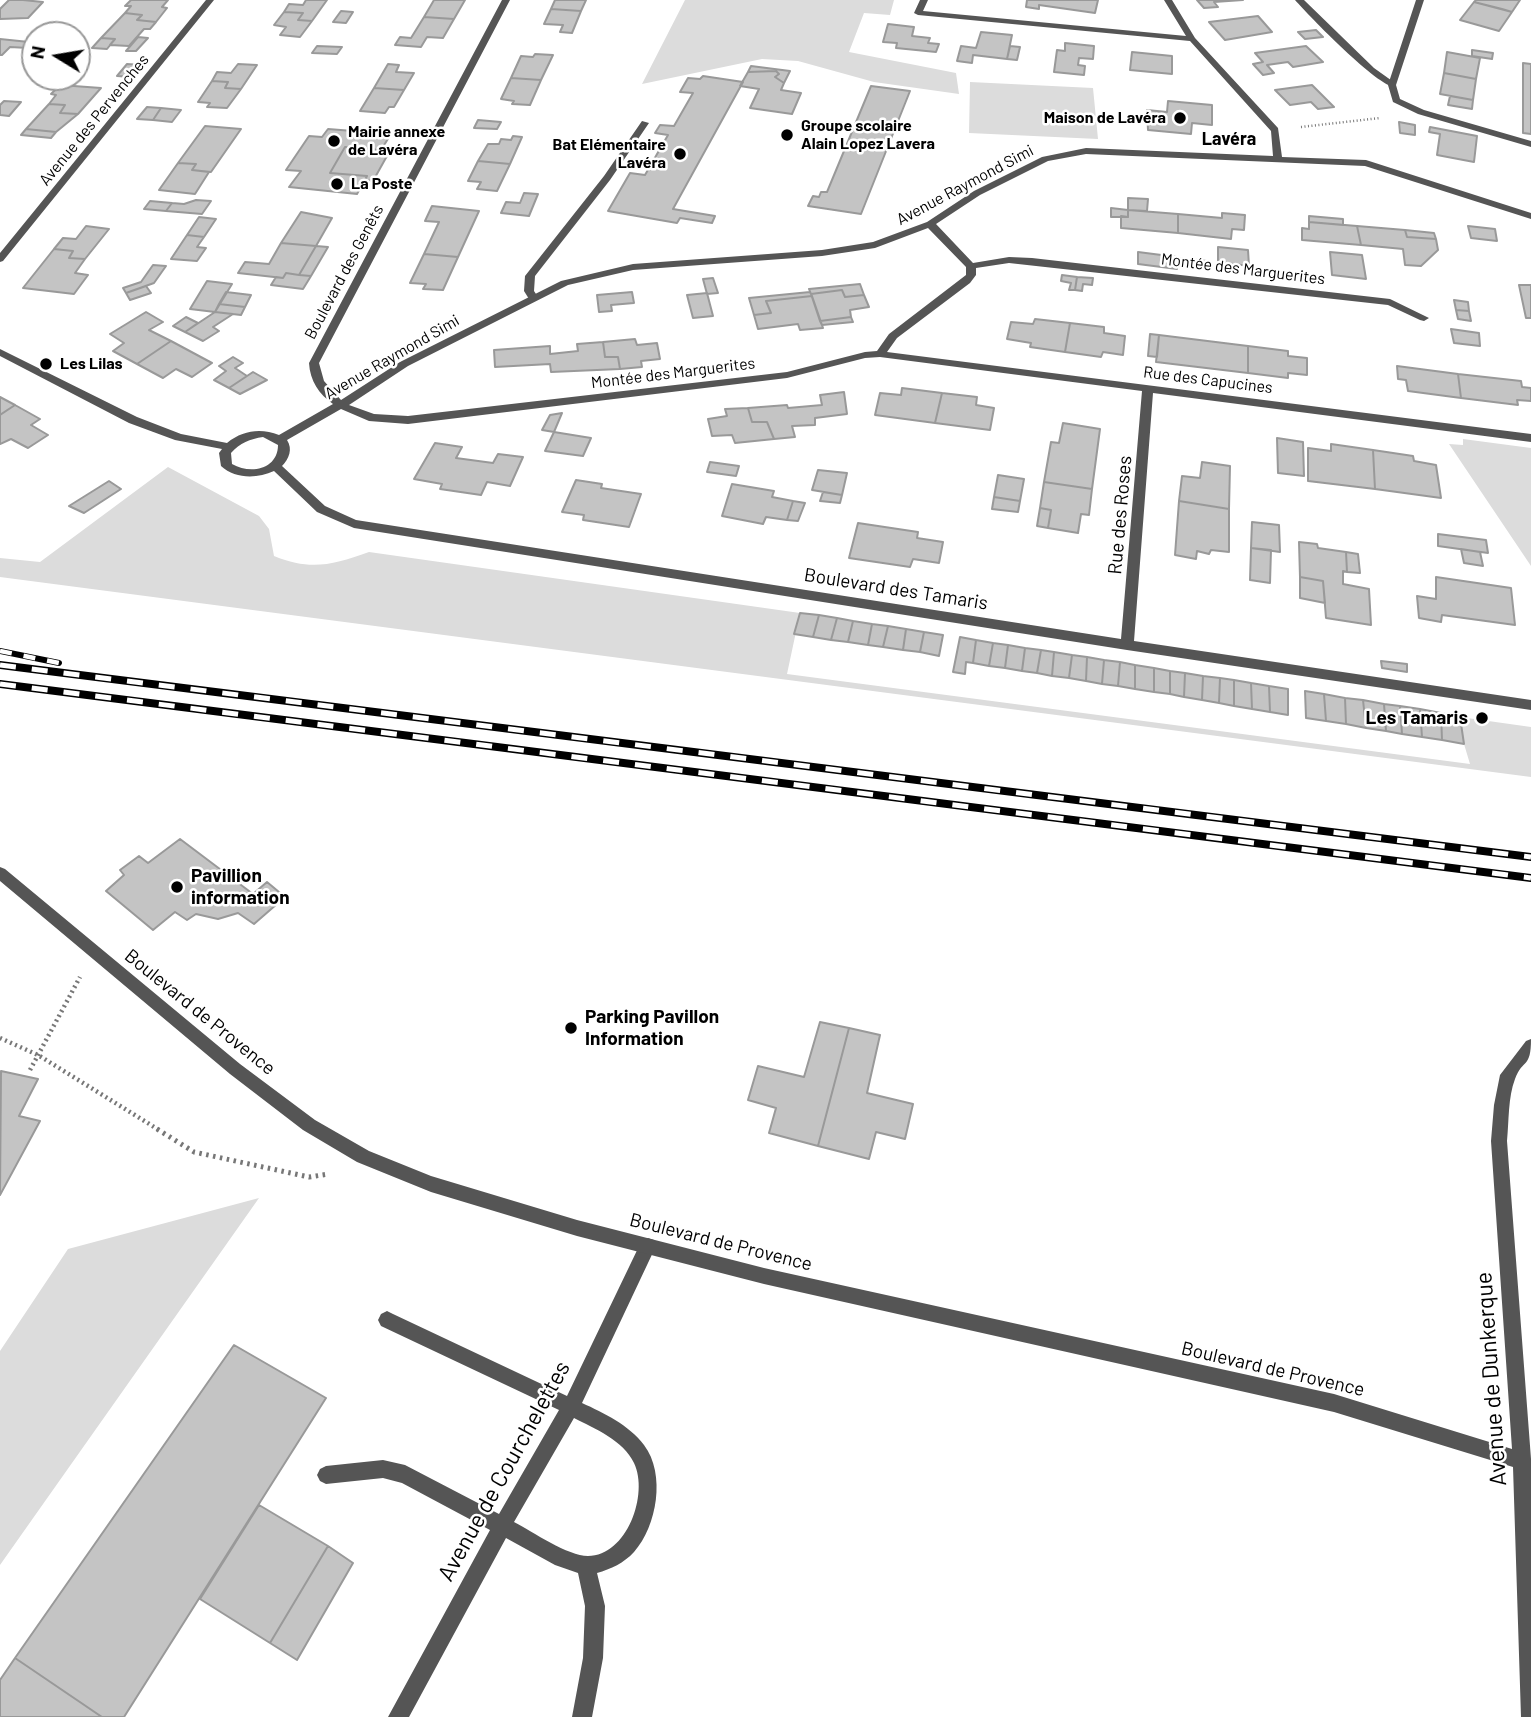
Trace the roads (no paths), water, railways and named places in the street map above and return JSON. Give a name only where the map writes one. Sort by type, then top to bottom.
[{"type":"street","name":"Avenue des Pervenches","points":[[0,258],[211,0]]},
{"type":"street","name":"Boulevard des Genêts","points":[[342,404],[318,383],[313,374],[314,363],[506,0]]},
{"type":"street","points":[[924,0],[918,13],[1192,39]]},
{"type":"street","points":[[1168,0],[1192,39],[1275,130],[1278,159]]},
{"type":"street","points":[[1299,0],[1371,70],[1392,85]]},
{"type":"street","points":[[1420,0],[1392,85],[1396,100],[1413,108],[1531,144]]},
{"type":"street","points":[[533,297],[529,291],[530,276],[607,178],[645,123]]},
{"type":"street","name":"Avenue Raymond Simi","points":[[280,439],[342,404],[404,364],[565,283],[621,269],[834,252],[875,246],[930,224],[977,193],[1045,159],[1064,154],[1086,151],[1366,163],[1531,216]]},
{"type":"street","points":[[880,354],[893,336],[971,275],[971,266],[930,224]]},
{"type":"street","name":"Montée des Marguerites","points":[[971,266],[1009,260],[1032,261],[1390,302],[1424,318]]},
{"type":"street","points":[[0,352],[133,420],[179,437],[229,447]]},
{"type":"street","name":"Montée des Marguerites","points":[[342,404],[366,417],[408,420],[787,375],[864,355],[880,354]]},
{"type":"street","name":"Rue des Capucines","points":[[880,354],[1531,438]]},
{"type":"street","name":"Rue des Roses","points":[[1127,645],[1148,388]]},
{"type":"street","points":[[264,433],[280,439],[286,450],[284,457],[275,466],[250,474],[233,471],[224,460],[229,447],[244,436],[264,433]]},
{"type":"street","name":"Boulevard des Tamaris","points":[[275,466],[321,509],[354,524],[1127,645],[1531,705]]},
{"type":"street","name":"Boulevard de Provence","points":[[0,873],[235,1069],[309,1125],[363,1157],[431,1184],[578,1228],[777,1279],[1334,1403],[1522,1461]]},
{"type":"street","name":"Avenue de Dunkerque","points":[[1531,1046],[1508,1075],[1499,1141],[1522,1461],[1531,1717]]},
{"type":"street","name":"Avenue de Courchelettes","points":[[398,1717],[570,1408],[648,1246]]},
{"type":"street","points":[[326,1475],[383,1469],[405,1474],[562,1558],[586,1566],[604,1563],[622,1553],[638,1532],[645,1508],[648,1479],[639,1454],[623,1436],[387,1320]]},
{"type":"street","points":[[582,1717],[593,1658],[595,1606],[586,1566]]},
{"type":"railway","points":[[0,651],[59,663]]},
{"type":"railway","points":[[0,665],[1531,857]]},
{"type":"railway","points":[[0,684],[1531,878]]},
{"type":"place","name":"Maison de Lavéra","points":[[1180,118]]},
{"type":"place","name":"Groupe scolaire Alain Lopez Lavera","points":[[787,135]]},
{"type":"place","name":"Mairie annexe de Lavéra","points":[[334,141]]},
{"type":"place","name":"Bat Elémentaire Lavéra","points":[[680,154]]},
{"type":"place","name":"La Poste","points":[[337,184]]},
{"type":"place","name":"Les Lilas","points":[[46,364]]},
{"type":"place","name":"Les Tamaris","points":[[1482,718]]},
{"type":"place","name":"Pavillion information","points":[[177,887]]},
{"type":"place","name":"Parking Pavillon Information","points":[[571,1028]]},
{"type":"district","name":"Lavéra","points":[[1229,139]]}]
